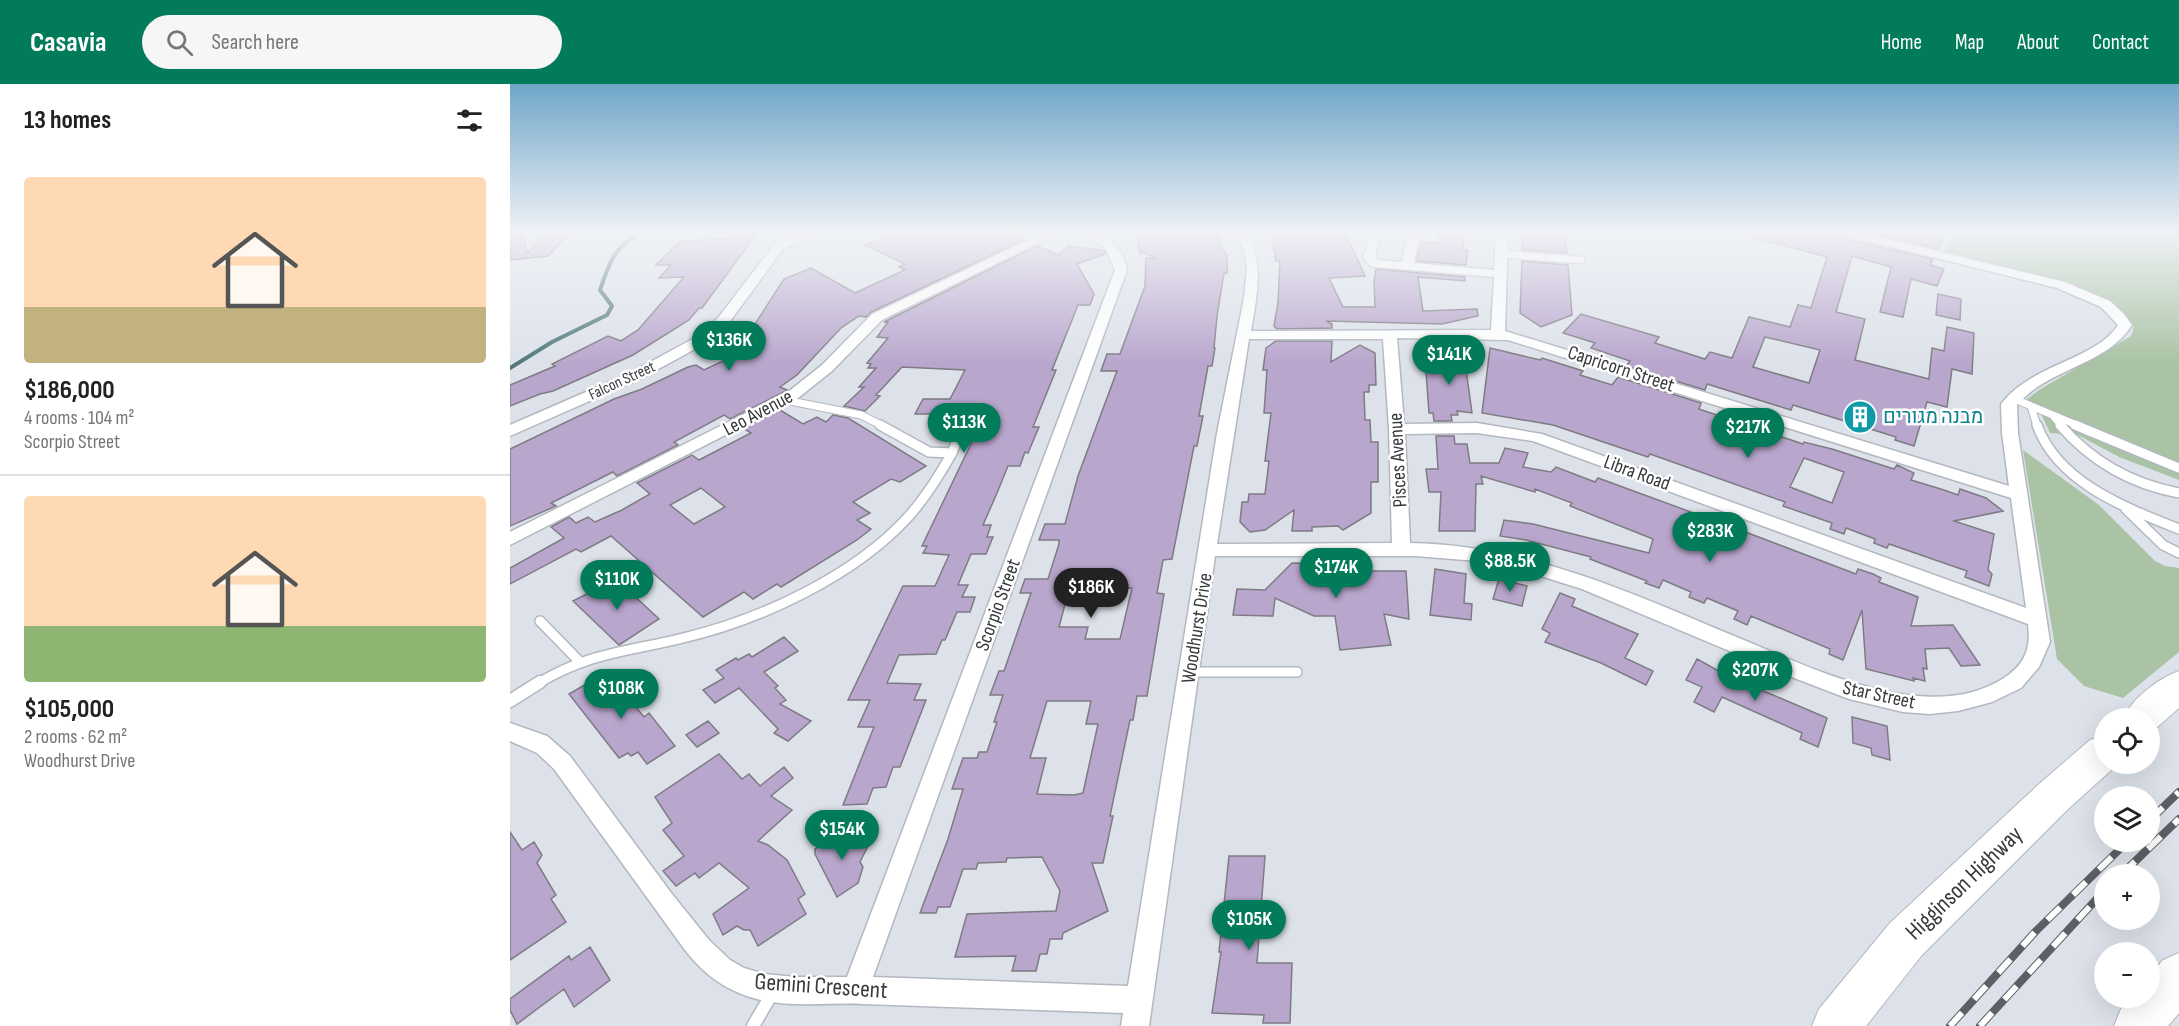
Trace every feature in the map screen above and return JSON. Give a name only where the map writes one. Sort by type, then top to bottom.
[{"type":"highway","points":[[2154,708],[2179,686]]},
{"type":"highway","name":"Higginson Highway","points":[[1836,1026],[1906,939],[2053,797],[2094,761]]},
{"type":"highway","points":[[2138,1026],[2179,976]]},
{"type":"street","name":"Falcon Street","points":[[510,431],[637,375],[702,339],[723,321],[756,276]]},
{"type":"street","name":"Leo Avenue","points":[[510,539],[785,400],[819,375],[877,317],[962,276]]},
{"type":"street","name":"Scorpio Street","points":[[855,990],[1119,276]]},
{"type":"street","name":"Woodhurst Drive","points":[[1135,1026],[1225,433],[1244,334],[1252,276]]},
{"type":"street","points":[[1498,334],[1500,276]]},
{"type":"street","points":[[2013,398],[2023,388],[2058,367],[2108,344],[2123,333],[2125,325],[2120,315],[2094,297],[2061,285],[2024,276]]},
{"type":"street","name":"Capricorn Street","points":[[1244,334],[1498,334],[1542,344],[2020,495]]},
{"type":"street","name":"Pisces Avenue","points":[[1390,335],[1397,429],[1401,549]]},
{"type":"street","name":"Star Street","points":[[1209,550],[1401,549],[1456,551],[1496,558],[1556,574],[1610,592],[1813,678],[1858,694],[1896,702],[1933,706],[1968,702],[1996,693],[2021,678],[2035,657],[2040,642],[2008,410],[2013,398]]},
{"type":"street","name":"Libra Road","points":[[1397,429],[1477,428],[1536,437],[2037,620]]},
{"type":"street","name":"Gemini Crescent","points":[[510,732],[530,737],[554,754],[592,802],[653,890],[703,954],[738,980],[776,988],[1139,1000]]},
{"type":"lane","points":[[2013,398],[2179,468]]},
{"type":"lane","points":[[785,400],[861,416],[929,452],[952,453]]},
{"type":"lane","points":[[2031,406],[2045,443],[2060,462],[2082,481],[2120,503],[2179,529]]},
{"type":"lane","points":[[2054,417],[2075,444],[2099,463],[2135,481],[2179,493]]},
{"type":"lane","points":[[510,701],[538,682],[579,661],[608,652],[694,636],[727,625],[796,596],[863,555],[901,523],[932,490],[952,453],[963,424]]},
{"type":"lane","points":[[2120,503],[2163,545],[2179,553]]},
{"type":"lane","points":[[540,621],[579,661]]},
{"type":"lane","points":[[1190,672],[1297,672]]},
{"type":"lane","points":[[753,1026],[776,988]]},
{"type":"green space","points":[[2041,276],[2179,276],[2179,480],[2119,457],[2078,435],[2050,433],[2038,407],[2026,400],[2131,336],[2134,327],[2123,312],[2104,299]]},
{"type":"green space","points":[[2023,450],[2099,505],[2155,561],[2165,566],[2179,568],[2179,652],[2123,698],[2084,686],[2057,659]]},
{"type":"building","points":[[661,276],[726,276],[702,308],[699,308],[689,320],[633,355],[553,391],[510,406],[510,385],[555,366],[552,364],[608,336],[621,341],[638,330],[684,277],[659,278]]},
{"type":"building","points":[[791,276],[825,276],[855,293],[892,276],[947,276],[871,312],[866,317],[859,316],[841,328],[797,375],[780,387],[786,391],[730,419],[724,415],[674,442],[678,445],[617,476],[613,472],[551,503],[556,506],[510,526],[510,449],[614,399],[642,389],[688,367],[696,365],[704,370],[736,355],[725,348],[746,338],[784,279]]},
{"type":"building","points":[[977,276],[1084,276],[1094,294],[1090,305],[1078,305],[1052,370],[1056,370],[1033,427],[1039,427],[1028,453],[1025,452],[1020,466],[1008,466],[983,525],[991,525],[987,537],[993,537],[986,554],[971,554],[958,585],[968,585],[962,597],[975,597],[970,612],[957,612],[936,654],[899,655],[887,683],[921,684],[914,700],[926,700],[900,767],[893,767],[886,787],[873,788],[867,804],[843,805],[874,727],[858,727],[870,700],[848,700],[903,586],[935,586],[949,555],[923,553],[927,546],[922,546],[978,429],[969,429],[969,421],[963,418],[958,420],[955,428],[947,428],[955,414],[915,414],[923,399],[950,399],[965,370],[902,367],[876,395],[880,396],[865,411],[844,406],[864,387],[859,387],[876,368],[868,368],[871,364],[867,363],[888,338],[877,337],[888,322],[884,322]]},
{"type":"building","points":[[1145,276],[1224,276],[1215,348],[1212,366],[1208,366],[1199,416],[1203,416],[1197,446],[1194,446],[1172,559],[1163,560],[1157,593],[1164,594],[1147,696],[1137,696],[1133,720],[1130,720],[1110,816],[1113,816],[1103,863],[1092,863],[1108,911],[1063,933],[1062,939],[1050,939],[1047,954],[1040,954],[1036,971],[1012,971],[1016,956],[955,957],[967,914],[1056,911],[1060,891],[1042,857],[1007,858],[1006,862],[978,863],[976,869],[963,869],[950,907],[938,907],[936,913],[920,913],[948,839],[963,789],[952,789],[963,758],[977,758],[979,752],[987,752],[997,722],[994,722],[1003,695],[990,695],[999,671],[1004,671],[1031,593],[1020,593],[1025,579],[1048,579],[1059,540],[1039,540],[1045,524],[1065,524],[1078,476],[1117,371],[1101,371],[1107,354],[1120,354],[1145,286]],"holes":[[[1132,588],[1120,639],[1085,639],[1088,627],[1059,627],[1068,593]],[[1047,701],[1091,701],[1086,724],[1098,724],[1083,793],[1074,795],[1037,794],[1046,758],[1030,758]]]},
{"type":"building","points":[[1279,276],[1365,276],[1329,278],[1343,307],[1375,307],[1375,276],[1453,276],[1465,277],[1465,281],[1418,277],[1423,311],[1477,309],[1478,316],[1442,324],[1326,321],[1332,324],[1332,328],[1277,329],[1274,326]]},
{"type":"building","points":[[1521,276],[1569,276],[1572,315],[1541,327],[1520,313]]},
{"type":"building","points":[[1821,276],[1846,276],[1836,312],[1865,319],[1855,360],[1929,379],[1932,348],[1944,351],[1947,327],[1974,333],[1972,374],[1952,369],[1947,407],[1927,402],[1914,446],[1895,440],[1896,437],[1793,405],[1791,410],[1707,384],[1705,390],[1626,366],[1630,361],[1591,348],[1595,343],[1563,333],[1581,314],[1659,337],[1655,343],[1705,359],[1710,352],[1732,358],[1749,317],[1790,327],[1798,305],[1811,308]],"holes":[[[1765,337],[1820,350],[1809,383],[1753,367]]]},
{"type":"building","points":[[1889,276],[1941,276],[1937,286],[1911,279],[1903,317],[1880,312]]},
{"type":"building","points":[[1938,294],[1961,299],[1960,320],[1936,315]]},
{"type":"building","points":[[1276,341],[1332,341],[1331,362],[1360,345],[1375,353],[1376,385],[1369,385],[1369,392],[1364,392],[1365,420],[1370,420],[1371,442],[1378,442],[1378,482],[1371,482],[1371,513],[1343,530],[1338,526],[1312,527],[1312,531],[1292,531],[1294,510],[1265,530],[1250,532],[1240,522],[1242,502],[1248,502],[1249,494],[1265,494],[1269,461],[1265,461],[1271,413],[1264,413],[1267,370],[1263,370],[1266,348]]},
{"type":"building","points":[[1438,347],[1463,347],[1472,413],[1457,411],[1458,415],[1451,415],[1452,421],[1434,421],[1433,413],[1429,413],[1426,372],[1441,372]]},
{"type":"building","points":[[1490,348],[1540,360],[1542,358],[1583,371],[1580,375],[1612,385],[1618,377],[1701,403],[1699,409],[1803,444],[1804,442],[1832,449],[1894,469],[1897,465],[1914,473],[1911,480],[1958,495],[1960,489],[1986,498],[2003,511],[1954,521],[1994,534],[1988,570],[1992,574],[1989,586],[1965,577],[1967,571],[1889,544],[1887,548],[1874,543],[1875,539],[1846,528],[1844,534],[1830,529],[1832,523],[1783,506],[1785,502],[1650,454],[1648,457],[1553,425],[1482,413]],"holes":[[[1804,458],[1844,472],[1832,503],[1790,487]]]},
{"type":"building","points":[[780,410],[803,424],[817,417],[826,422],[833,415],[848,418],[926,466],[900,482],[891,479],[853,502],[870,513],[857,520],[871,529],[857,540],[781,587],[777,584],[753,599],[744,592],[703,617],[611,536],[581,552],[576,549],[510,584],[510,568],[564,538],[551,527],[569,517],[576,523],[588,517],[595,522],[622,510],[650,494],[637,483],[692,455],[699,460],[751,433],[743,428]],"holes":[[[701,488],[725,507],[694,524],[670,505]]]},
{"type":"building","points":[[1436,436],[1454,436],[1455,444],[1467,444],[1470,463],[1499,463],[1505,448],[1528,453],[1523,467],[1551,472],[1556,467],[1595,482],[1598,478],[1699,515],[1696,520],[1724,530],[1727,525],[1856,574],[1858,569],[1873,574],[1881,578],[1879,582],[1918,597],[1911,626],[1953,625],[1980,665],[1961,666],[1949,648],[1925,649],[1927,669],[1923,668],[1925,681],[1913,678],[1914,681],[1866,669],[1862,610],[1843,660],[1829,654],[1830,649],[1751,616],[1747,625],[1734,619],[1738,611],[1707,598],[1704,603],[1689,597],[1691,592],[1663,580],[1659,588],[1645,583],[1647,581],[1590,559],[1591,557],[1526,540],[1500,536],[1504,520],[1533,524],[1649,553],[1653,539],[1570,506],[1572,503],[1535,489],[1535,492],[1481,476],[1483,484],[1476,484],[1475,531],[1439,531],[1441,492],[1429,492],[1426,469],[1438,469]]},
{"type":"building","points":[[1292,563],[1362,564],[1362,571],[1406,571],[1409,619],[1384,614],[1391,645],[1340,650],[1335,616],[1314,616],[1275,598],[1273,616],[1233,615],[1237,589],[1265,590]]},
{"type":"building","points":[[1435,569],[1466,574],[1464,603],[1472,604],[1471,620],[1430,615]]},
{"type":"building","points":[[616,579],[659,619],[619,645],[573,601]]},
{"type":"building","points":[[1499,579],[1527,586],[1522,606],[1493,599]]},
{"type":"building","points":[[1560,593],[1575,599],[1572,606],[1638,634],[1625,658],[1653,671],[1646,685],[1601,663],[1545,642],[1550,633],[1542,629]]},
{"type":"building","points":[[784,637],[798,651],[764,672],[778,686],[775,688],[786,700],[780,704],[811,721],[788,741],[774,733],[778,729],[739,688],[715,703],[703,690],[724,678],[716,670],[736,658],[738,660],[749,654],[752,657]]},
{"type":"building","points":[[1697,659],[1726,675],[1827,718],[1818,747],[1800,739],[1802,733],[1722,697],[1714,712],[1694,702],[1702,687],[1686,680]]},
{"type":"building","points":[[607,672],[644,717],[649,713],[675,746],[647,764],[638,752],[631,756],[628,753],[619,758],[569,694]]},
{"type":"building","points":[[1852,717],[1887,726],[1890,760],[1872,755],[1871,748],[1853,743]]},
{"type":"building","points":[[708,721],[719,733],[697,747],[686,735]]},
{"type":"building","points":[[719,754],[742,779],[749,774],[760,786],[784,767],[793,778],[771,796],[792,810],[758,841],[768,845],[787,860],[805,894],[798,899],[806,914],[758,946],[750,930],[737,926],[723,935],[713,914],[749,888],[719,863],[699,878],[695,873],[676,886],[663,871],[684,856],[663,830],[672,823],[655,797]]},
{"type":"building","points":[[846,830],[851,838],[869,844],[860,862],[863,867],[858,883],[837,897],[815,854],[815,849]]},
{"type":"building","points":[[510,832],[522,850],[534,842],[542,855],[537,863],[556,895],[551,899],[566,922],[510,960]]},
{"type":"building","points":[[1229,856],[1265,856],[1257,963],[1292,963],[1290,1023],[1263,1023],[1264,1015],[1212,1013],[1221,952],[1219,952]]},
{"type":"building","points":[[590,947],[610,980],[574,1007],[564,989],[517,1024],[510,1010],[510,999],[569,956],[571,960]]},
{"type":"waterway","points":[[510,368],[552,342],[607,315],[612,306],[600,290],[605,276]]},
{"type":"railway","points":[[2160,810],[2179,792]]},
{"type":"railway","points":[[2132,864],[2179,819]]},
{"type":"railway","points":[[1950,1026],[2036,931],[2117,852]]},
{"type":"railway","points":[[1980,1026],[2094,902]]},
{"type":"place","name":"מבנה מגורים","points":[[1860,417]]}]
